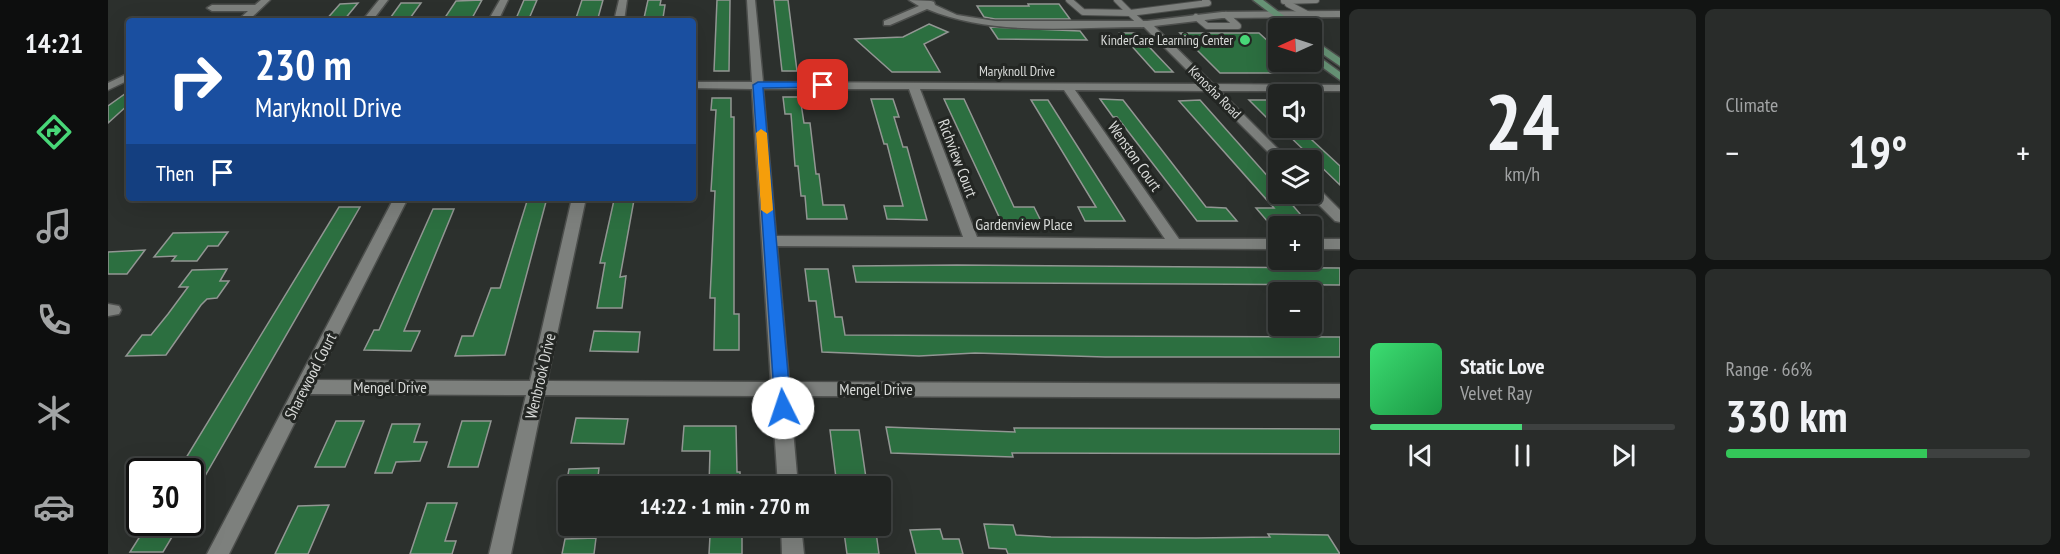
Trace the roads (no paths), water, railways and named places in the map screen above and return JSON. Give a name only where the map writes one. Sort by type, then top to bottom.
[{"type":"main road","points":[[1243,0],[1268,19]]},
{"type":"main road","points":[[1257,0],[1281,18]]},
{"type":"main road","points":[[1322,49],[1340,63]]},
{"type":"main road","points":[[1322,63],[1340,77]]},
{"type":"street","points":[[246,18],[266,0]]},
{"type":"street","points":[[369,18],[384,0]]},
{"type":"street","points":[[495,18],[504,0]]},
{"type":"street","points":[[620,18],[623,0]]},
{"type":"street","points":[[751,0],[787,476]]},
{"type":"street","points":[[913,0],[955,17],[988,23],[1144,24],[1226,15],[1340,14]]},
{"type":"street","points":[[887,23],[939,0]]},
{"type":"street","points":[[212,8],[258,8]]},
{"type":"street","name":"Kenosha Road","points":[[1144,24],[1273,150]]},
{"type":"street","points":[[108,87],[126,78]]},
{"type":"street","name":"Maryknoll Drive","points":[[696,85],[1340,88]]},
{"type":"street","name":"Richview Court","points":[[913,86],[972,242]]},
{"type":"street","name":"Wenston Court","points":[[1067,87],[1175,243]]},
{"type":"street","points":[[1322,200],[1340,219]]},
{"type":"street","name":"Sharewood Court","points":[[218,554],[399,201]]},
{"type":"street","name":"Wenbrook Drive","points":[[500,554],[578,201]]},
{"type":"street","name":"Gardenview Place","points":[[769,241],[1268,244]]},
{"type":"street","points":[[1322,244],[1340,244]]},
{"type":"street","name":"Mengel Drive","points":[[305,387],[1340,391]]},
{"type":"street","points":[[792,536],[793,554]]},
{"type":"lane","points":[[1069,0],[1083,12],[1130,13],[1208,3],[1205,0]]},
{"type":"lane","points":[[1117,0],[1144,24]]},
{"type":"lane","points":[[1283,1],[1316,0]]},
{"type":"lane","points":[[1283,1],[1307,14]]},
{"type":"lane","points":[[1197,17],[1207,26],[1238,26],[1226,15]]},
{"type":"place","name":"KinderCare Learning Center","points":[[1245,40]]}]
